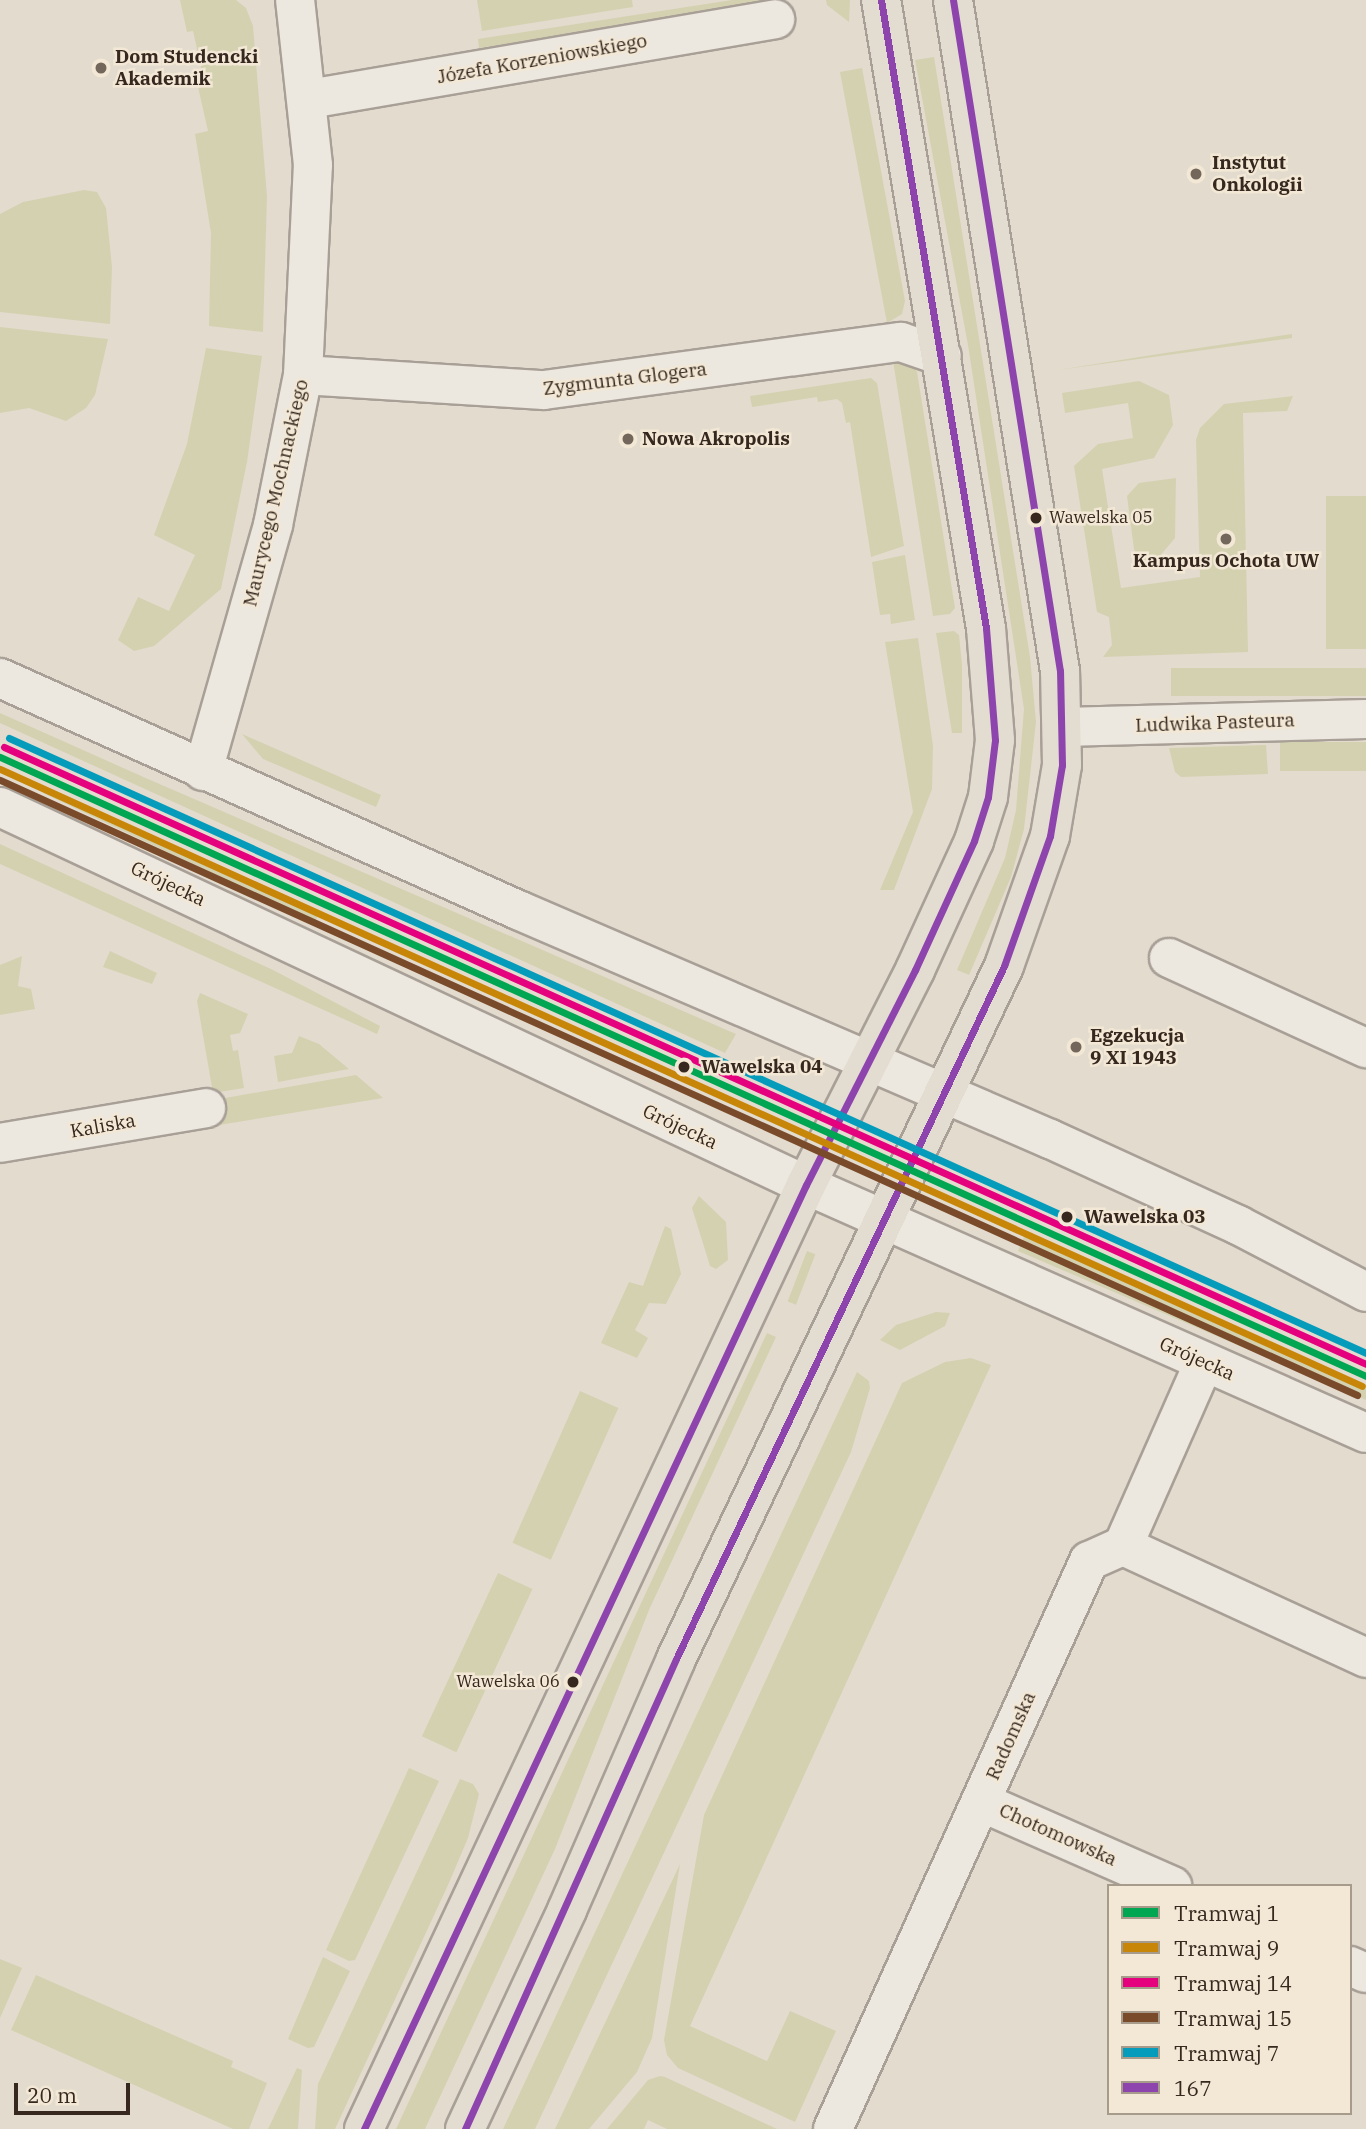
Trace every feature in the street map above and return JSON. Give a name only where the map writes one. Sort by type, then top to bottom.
[{"type":"main road","points":[[364,2129],[806,1185],[869,1061],[974,841],[988,797],[995,740],[986,628],[881,0]]},
{"type":"main road","points":[[465,2129],[568,1910],[681,1647],[1003,967],[1041,869],[1057,802],[1063,727],[1049,597],[953,0]]},
{"type":"street","name":"Maurycego Mochnackiego","points":[[203,771],[273,525],[303,374],[313,227],[309,99],[295,0]]},
{"type":"street","name":"Józefa Korzeniowskiego","points":[[309,99],[775,19]]},
{"type":"street","name":"Zygmunta Glogera","points":[[303,374],[544,390],[901,341],[942,356]]},
{"type":"street","points":[[0,678],[203,771],[943,1093],[1237,1225],[1366,1292]]},
{"type":"street","name":"Ludwika Pasteura","points":[[1063,727],[1366,719]]},
{"type":"street","name":"Grójecka","points":[[0,807],[806,1185],[1366,1433]]},
{"type":"street","points":[[1169,958],[1366,1048]]},
{"type":"street","name":"Kaliska","points":[[0,1143],[206,1108]]},
{"type":"street","points":[[1204,1362],[1123,1546],[1366,1658]]},
{"type":"street","name":"Radomska","points":[[833,2129],[1089,1561],[1123,1546]]},
{"type":"street","name":"Chotomowska","points":[[981,1802],[1167,1884]]},
{"type":"shaded area","points":[[180,0],[236,0],[246,8],[253,26],[267,196],[263,332],[209,326],[211,233],[195,134],[208,131],[196,78],[203,76],[193,31],[187,32]]},
{"type":"shaded area","points":[[477,0],[632,0],[633,7],[482,31]]},
{"type":"shaded area","points":[[732,0],[787,0],[479,48],[478,39]]},
{"type":"shaded area","points":[[826,0],[850,0],[849,22],[827,5]]},
{"type":"shaded area","points":[[934,57],[1030,657],[1036,722],[1024,829],[1011,877],[969,975],[957,970],[1005,858],[1016,810],[1024,709],[968,345],[915,60]]},
{"type":"shaded area","points":[[862,68],[905,301],[902,314],[887,323],[840,72]]},
{"type":"shaded area","points":[[84,190],[97,192],[106,208],[112,267],[110,324],[0,312],[0,214],[23,202]]},
{"type":"shaded area","points":[[0,327],[108,339],[95,395],[86,408],[66,421],[29,408],[0,413]]},
{"type":"shaded area","points":[[1292,334],[1292,338],[1058,370],[1152,355]]},
{"type":"shaded area","points":[[206,348],[262,356],[247,462],[221,589],[154,646],[134,651],[118,640],[138,597],[169,611],[195,555],[154,535],[187,444]]},
{"type":"shaded area","points":[[892,354],[912,364],[917,372],[955,608],[950,614],[933,616]]},
{"type":"shaded area","points":[[871,378],[877,383],[904,546],[871,557],[850,422],[846,423],[842,403],[837,399],[818,402],[817,397],[752,407],[750,396]]},
{"type":"shaded area","points":[[1139,381],[1169,395],[1173,425],[1154,458],[1102,469],[1121,588],[1200,577],[1196,440],[1200,428],[1224,404],[1293,396],[1287,411],[1243,413],[1248,652],[1103,657],[1112,645],[1109,617],[1097,612],[1074,466],[1098,444],[1133,438],[1128,403],[1065,413],[1062,393]]},
{"type":"shaded area","points":[[1176,478],[1175,538],[1159,557],[1140,562],[1134,549],[1127,496],[1139,483]]},
{"type":"shaded area","points":[[1326,496],[1366,496],[1366,649],[1326,649]]},
{"type":"shaded area","points":[[905,555],[915,620],[891,624],[890,614],[880,615],[872,562]]},
{"type":"shaded area","points":[[954,631],[959,635],[962,665],[962,733],[952,733],[936,633]]},
{"type":"shaded area","points":[[918,638],[933,746],[932,789],[894,890],[880,890],[913,812],[885,642]]},
{"type":"shaded area","points":[[1171,668],[1366,668],[1366,696],[1171,696]]},
{"type":"shaded area","points":[[0,713],[736,1034],[725,1053],[0,723]]},
{"type":"shaded area","points":[[242,734],[381,795],[376,807],[263,759]]},
{"type":"shaded area","points":[[1280,742],[1366,742],[1366,771],[1280,771]]},
{"type":"shaded area","points":[[1266,745],[1268,774],[1181,777],[1175,772],[1169,748]]},
{"type":"shaded area","points":[[46,787],[320,911],[315,922],[43,793]]},
{"type":"shaded area","points":[[0,844],[273,970],[380,1026],[377,1034],[0,864]]},
{"type":"shaded area","points":[[110,951],[157,973],[152,984],[103,967]]},
{"type":"shaded area","points":[[22,956],[18,986],[31,989],[35,1009],[0,1015],[0,965]]},
{"type":"shaded area","points":[[200,993],[248,1014],[240,1033],[230,1035],[233,1051],[238,1050],[244,1088],[213,1093],[197,1001]]},
{"type":"shaded area","points":[[299,1036],[319,1044],[349,1069],[278,1082],[274,1056],[292,1053]]},
{"type":"shaded area","points":[[356,1075],[383,1098],[219,1125],[214,1100]]},
{"type":"shaded area","points":[[699,1196],[726,1222],[728,1260],[716,1269],[710,1266],[692,1208]]},
{"type":"shaded area","points":[[665,1226],[671,1229],[681,1274],[666,1304],[649,1303],[635,1330],[648,1338],[637,1358],[601,1343],[629,1282],[643,1286]]},
{"type":"shaded area","points":[[1026,1232],[1366,1387],[1366,1400],[1018,1251]]},
{"type":"shaded area","points":[[807,1251],[815,1254],[796,1305],[788,1301]]},
{"type":"shaded area","points":[[936,1312],[950,1313],[945,1326],[900,1350],[880,1340],[896,1325]]},
{"type":"shaded area","points":[[767,1333],[776,1337],[649,1610],[555,1849],[425,2129],[396,2129]]},
{"type":"shaded area","points":[[971,1358],[991,1365],[690,2026],[767,2061],[790,2011],[836,2031],[795,2122],[678,2068],[667,2055],[664,2040],[704,1815],[902,1383],[945,1362]]},
{"type":"shaded area","points":[[857,1372],[869,1381],[870,1388],[851,1452],[535,2129],[503,2129]]},
{"type":"shaded area","points":[[580,1391],[618,1408],[551,1560],[512,1543]]},
{"type":"shaded area","points":[[498,1573],[532,1589],[456,1752],[422,1736]]},
{"type":"shaded area","points":[[409,1768],[439,1781],[355,1960],[349,1961],[326,1950]]},
{"type":"shaded area","points":[[460,1779],[473,1784],[479,1794],[468,1838],[335,2129],[315,2129],[318,2084]]},
{"type":"shaded area","points":[[680,1864],[652,2038],[637,2072],[589,2129],[555,2129]]},
{"type":"shaded area","points":[[323,1957],[350,1971],[314,2047],[308,2048],[288,2039]]},
{"type":"shaded area","points":[[0,1959],[22,1968],[0,2018]]},
{"type":"shaded area","points":[[36,1975],[233,2061],[231,2067],[267,2083],[249,2129],[233,2129],[11,2030]]},
{"type":"shaded area","points":[[297,2068],[302,2070],[298,2129],[268,2129]]},
{"type":"shaded area","points":[[660,2076],[777,2129],[667,2129],[648,2120],[644,2129],[607,2129],[648,2080]]},
{"type":"tram line","name":"7","points":[[9,738],[1366,1353]]},
{"type":"tram line","name":"14","points":[[4,747],[1366,1364]]},
{"type":"tram line","name":"1","points":[[0,757],[1366,1376]]},
{"type":"tram line","name":"9","points":[[0,769],[1362,1386]]},
{"type":"tram line","name":"15","points":[[0,780],[1357,1395]]},
{"type":"transit line","name":"167","points":[[364,2129],[806,1185],[915,970],[974,841],[988,797],[995,740],[986,628],[881,0]]},
{"type":"transit line","name":"167","points":[[465,2129],[676,1659],[1004,966],[1050,836],[1062,765],[1060,671],[953,0]]},
{"type":"place","name":"Dom Studencki Akademik","points":[[101,68]]},
{"type":"place","name":"Instytut Onkologii","points":[[1196,174]]},
{"type":"place","name":"Nowa Akropolis","points":[[628,439]]},
{"type":"place","name":"Wawelska 05","points":[[1036,518]]},
{"type":"place","name":"Kampus Ochota UW","points":[[1226,539]]},
{"type":"place","name":"Egzekucja 9 XI 1943","points":[[1076,1047]]},
{"type":"place","name":"Wawelska 04","points":[[684,1067]]},
{"type":"place","name":"Wawelska 03","points":[[1067,1217]]},
{"type":"place","name":"Wawelska 06","points":[[573,1682]]}]
